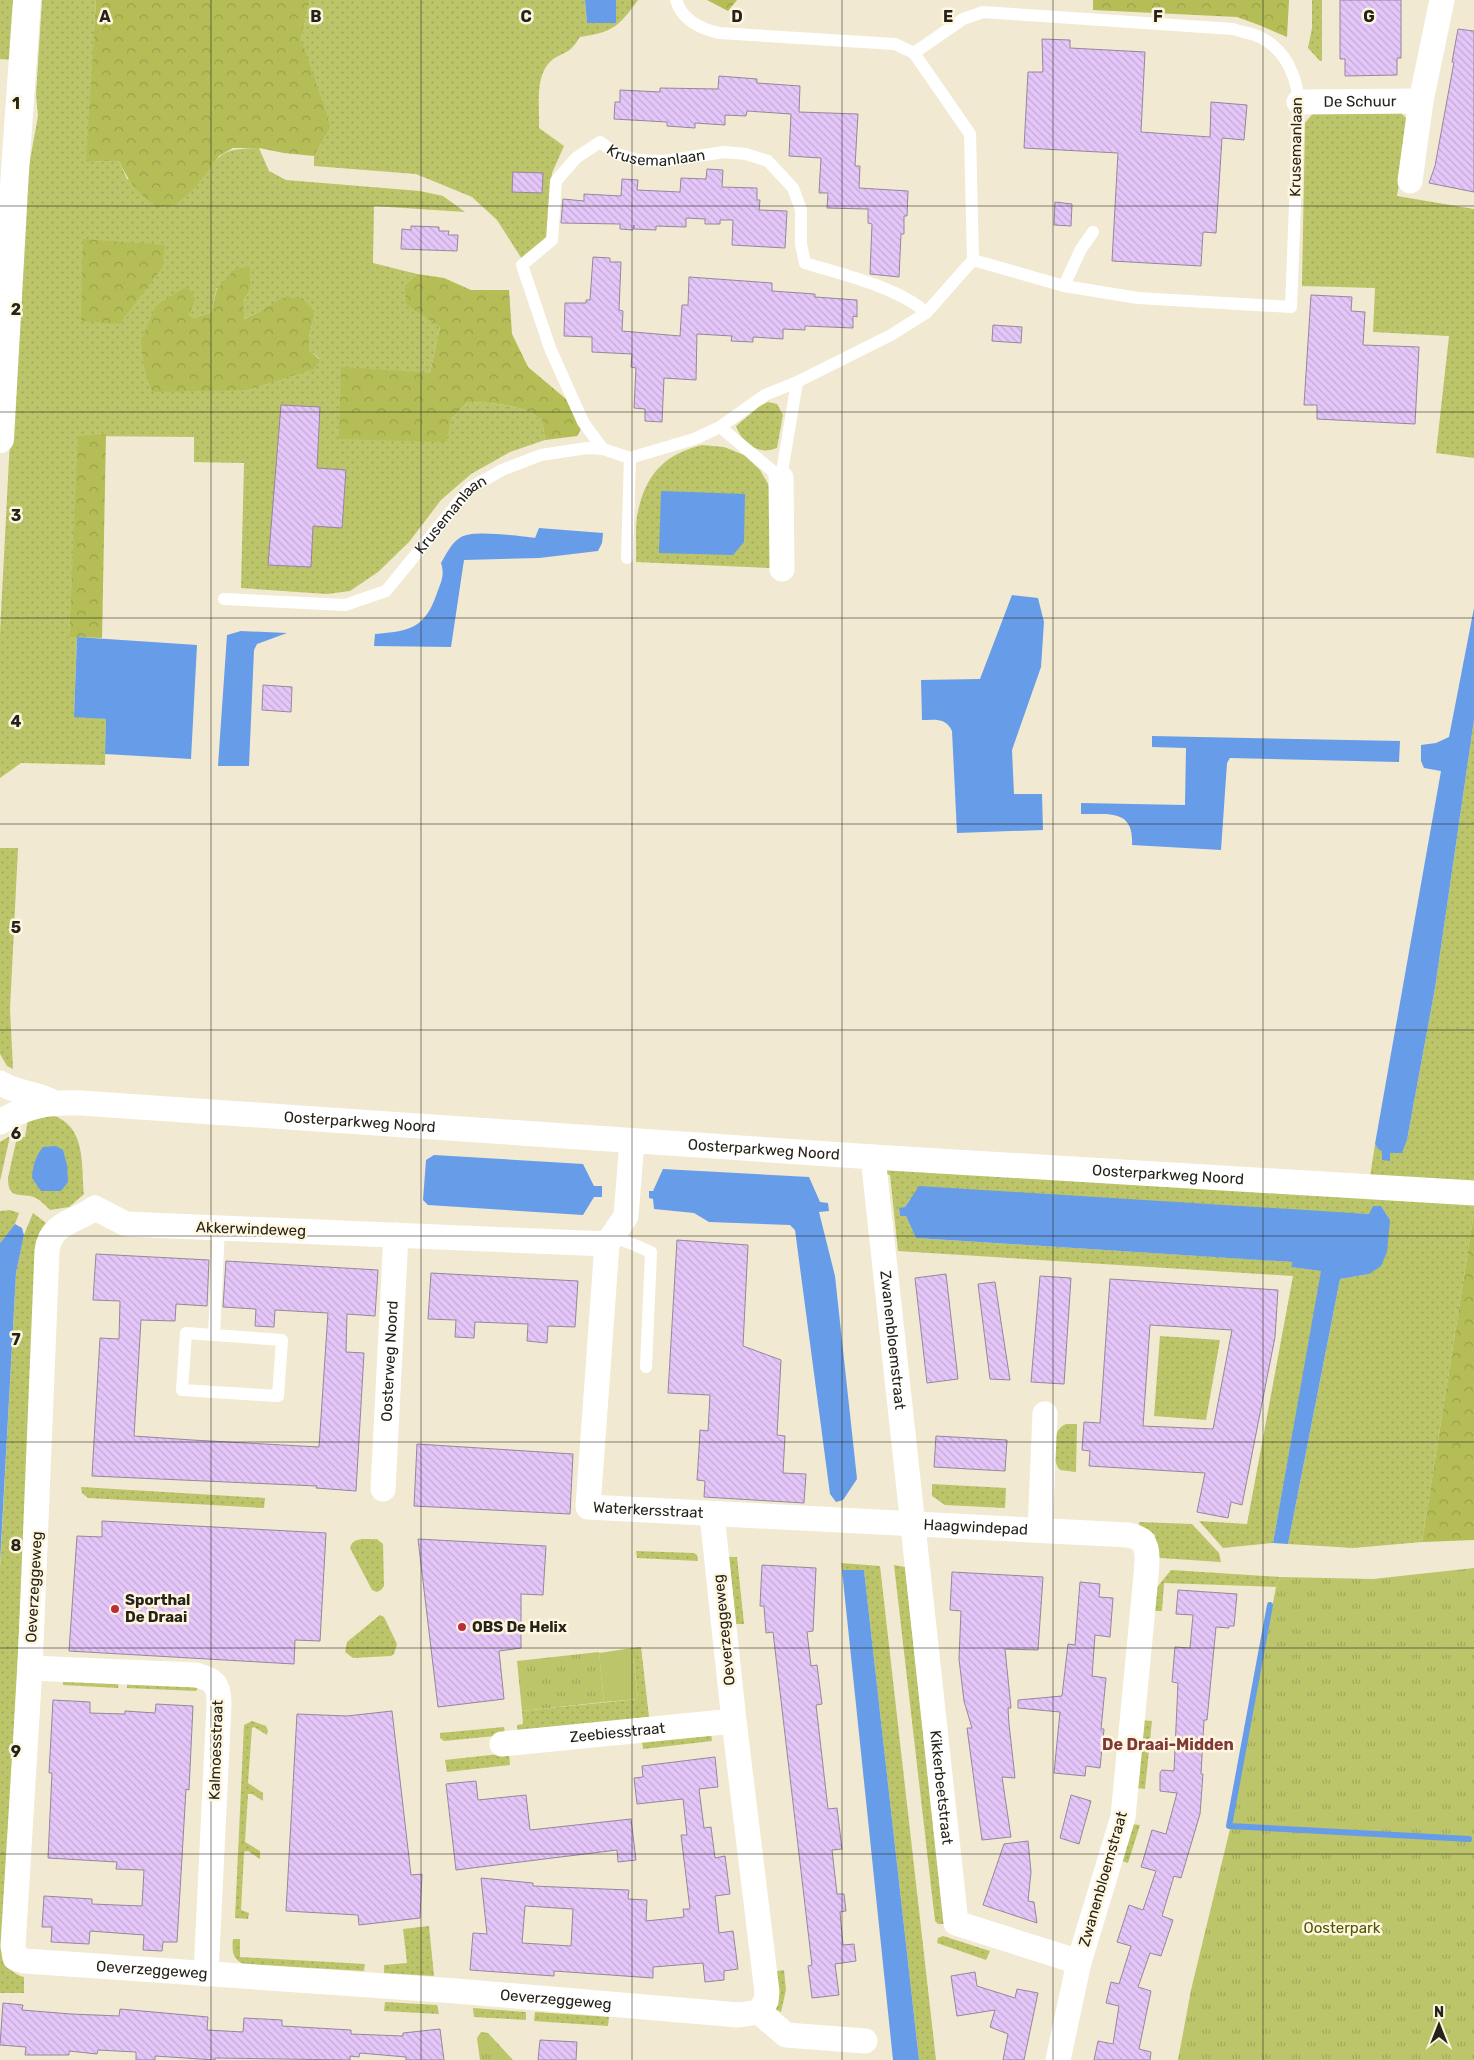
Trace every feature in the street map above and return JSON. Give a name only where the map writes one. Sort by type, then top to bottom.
[{"type":"main road","points":[[0,439],[15,171],[28,0]]},
{"type":"street","points":[[1410,181],[1420,101],[1442,0]]},
{"type":"street","name":"De Schuur","points":[[1299,102],[1420,101]]},
{"type":"street","points":[[781,478],[782,568]]},
{"type":"street","name":"Oosterparkweg Noord","points":[[0,1083],[10,1088],[42,1096],[53,1102]]},
{"type":"street","name":"Oosterparkweg Noord","points":[[0,1122],[26,1109],[53,1102],[873,1157],[1474,1193]]},
{"type":"street","points":[[610,1240],[626,1216],[632,1141]]},
{"type":"street","name":"Zwanenbloemstraat","points":[[873,1157],[912,1523]]},
{"type":"street","name":"Akkerwindeweg","points":[[38,1487],[47,1252],[50,1238],[60,1227],[70,1220],[84,1217],[95,1208],[126,1224],[396,1235],[610,1240]]},
{"type":"street","name":"Oosterweg Noord","points":[[383,1489],[396,1235]]},
{"type":"street","name":"Waterkersstraat","points":[[610,1240],[588,1508],[912,1523]]},
{"type":"street","points":[[1040,1530],[1045,1414]]},
{"type":"street","name":"Oeverzeggeweg","points":[[38,1487],[30,1668],[13,1946],[15,1958],[25,1961],[456,1991],[739,2015],[759,2012],[766,2002],[767,1992],[734,1721],[712,1515]]},
{"type":"street","name":"Haagwindepad","points":[[912,1523],[1134,1536],[1145,1544],[1148,1550],[1146,1576]]},
{"type":"street","name":"Kikkerbeetstraat","points":[[912,1523],[956,1923],[1079,1962]]},
{"type":"street","name":"Zwanenbloemstraat","points":[[1058,2060],[1079,1962],[1123,1817],[1146,1576]]},
{"type":"street","name":"Kalmoesstraat","points":[[30,1668],[196,1675],[208,1678],[216,1684],[219,1693],[206,1974]]},
{"type":"street","name":"Zeebiesstraat","points":[[502,1744],[734,1721]]},
{"type":"street","points":[[759,2012],[786,2035],[865,2041]]},
{"type":"lane","points":[[627,558],[630,458],[694,439],[720,426],[765,395],[797,382],[891,335],[926,313],[973,260],[970,134],[914,53],[895,44],[719,33],[702,29],[688,19],[676,0]]},
{"type":"lane","name":"Krusemanlaan","points":[[914,53],[963,19],[983,12],[1233,29],[1260,37],[1278,50],[1291,68],[1299,102],[1291,307],[1138,298],[1064,286],[973,260]]},
{"type":"lane","name":"Krusemanlaan","points":[[603,449],[583,422],[550,348],[522,265],[552,240],[556,181],[576,158],[600,142],[617,154],[638,160],[664,161],[724,152],[746,154],[768,161],[793,188],[801,210],[801,244],[805,263],[898,294],[918,305],[926,313]]},
{"type":"lane","points":[[1064,286],[1080,249],[1093,232]]},
{"type":"lane","points":[[781,478],[797,382]]},
{"type":"lane","points":[[720,426],[781,478]]},
{"type":"lane","name":"Krusemanlaan","points":[[224,599],[345,606],[386,591],[470,488],[502,470],[540,455],[587,448],[603,449],[630,458]]},
{"type":"lane","points":[[214,1335],[220,1228]]},
{"type":"lane","points":[[610,1240],[651,1252],[646,1367]]},
{"type":"lane","points":[[186,1333],[214,1335],[282,1340],[278,1396],[182,1390],[186,1333]]},
{"type":"green space","points":[[0,0],[16,0],[15,60],[0,59]]},
{"type":"green space","points":[[42,0],[96,0],[87,162],[119,161],[127,179],[198,185],[222,155],[236,150],[259,148],[269,171],[286,180],[420,191],[443,196],[465,212],[374,206],[373,263],[417,274],[405,285],[427,316],[440,327],[430,373],[451,419],[468,402],[507,405],[525,411],[542,420],[545,440],[510,452],[471,474],[441,500],[409,542],[378,572],[350,591],[327,594],[241,588],[244,463],[194,462],[194,437],[79,436],[69,637],[77,637],[74,716],[106,719],[105,765],[21,763],[0,778],[0,633],[9,459],[26,182],[38,116],[36,95]],"holes":[[[217,288],[250,290],[243,301],[243,319],[261,311],[315,312],[309,337],[309,350],[320,359],[193,318],[211,313]],[[156,306],[189,314],[193,318]]]},
{"type":"green space","points":[[96,0],[310,0],[301,39],[331,127],[314,156],[259,148],[233,148],[219,156],[198,185],[175,205],[157,207],[134,187],[119,161],[86,162]]},
{"type":"green space","points":[[310,0],[585,0],[587,23],[616,23],[616,0],[638,0],[626,16],[615,26],[601,33],[580,37],[570,50],[551,61],[542,75],[539,93],[539,128],[564,146],[552,173],[547,238],[522,259],[497,220],[472,197],[416,174],[314,166],[314,156],[331,127],[300,43]]},
{"type":"green space","points":[[707,0],[737,0],[728,11]]},
{"type":"green space","points":[[1093,0],[1289,0],[1287,37],[1237,17],[1093,10]]},
{"type":"green space","points":[[1312,0],[1322,0],[1322,61],[1308,48],[1312,28]]},
{"type":"green space","points":[[1314,112],[1400,112],[1408,120],[1409,125],[1397,196],[1474,209],[1474,458],[1436,453],[1449,336],[1373,332],[1375,288],[1302,286],[1305,123]]},
{"type":"green space","points":[[83,239],[165,245],[162,268],[119,324],[81,321]]},
{"type":"green space","points":[[250,267],[250,290],[243,301],[244,319],[282,298],[302,298],[315,312],[309,337],[309,350],[320,360],[314,369],[246,390],[152,392],[144,367],[141,340],[156,306],[184,288],[191,291],[195,300],[189,314],[193,318],[211,313],[217,289],[235,269]]},
{"type":"green space","points":[[417,274],[444,278],[471,290],[509,290],[512,334],[528,367],[566,399],[581,429],[577,436],[545,440],[542,420],[534,415],[507,405],[468,402],[451,419],[446,442],[339,439],[341,367],[430,373],[440,327],[406,304],[405,285]]},
{"type":"green space","points":[[768,402],[777,404],[783,415],[777,448],[770,450],[757,449],[742,438],[736,426],[760,406]]},
{"type":"green space","points":[[106,434],[102,638],[69,637],[78,436]]},
{"type":"green space","points":[[702,445],[724,447],[744,455],[760,470],[771,489],[770,568],[636,562],[637,514],[648,483],[669,459],[679,453]]},
{"type":"green space","points":[[1474,720],[1474,1183],[1370,1177],[1375,1144],[1379,1150],[1383,1150],[1389,1161],[1390,1153],[1402,1152],[1407,1140],[1435,988]]},
{"type":"green space","points":[[0,848],[18,848],[10,1009],[13,1069],[7,1066],[0,1054]]},
{"type":"green space","points":[[48,1114],[61,1119],[70,1126],[76,1135],[82,1157],[84,1194],[69,1207],[50,1210],[36,1198],[11,1192],[8,1184],[17,1137],[25,1137],[28,1119]]},
{"type":"green space","points":[[10,1136],[0,1181],[0,1142]]},
{"type":"green space","points":[[886,1167],[1474,1204],[1422,1542],[1353,1548],[1288,1544],[1340,1279],[1369,1274],[1390,1220],[1381,1206],[1373,1206],[1370,1214],[910,1199],[905,1207],[899,1209],[900,1216],[906,1216],[916,1238],[1294,1262],[1292,1267],[1322,1271],[1273,1543],[1223,1548],[1199,1521],[1247,1524],[1293,1276],[898,1251],[890,1175],[882,1173]]},
{"type":"green space","points":[[10,1210],[19,1213],[15,1224],[0,1243],[0,1211]]},
{"type":"green space","points":[[33,1213],[46,1223],[40,1232],[2,1954],[10,1969],[24,1977],[24,1993],[0,1993],[0,1568],[16,1273],[24,1235]]},
{"type":"green space","points":[[1474,1213],[1474,1540],[1422,1542]]},
{"type":"green space","points":[[1160,1336],[1220,1340],[1206,1420],[1154,1416]]},
{"type":"green space","points":[[1066,1424],[1077,1424],[1076,1472],[1060,1470],[1055,1459],[1055,1438],[1057,1432]]},
{"type":"green space","points":[[932,1484],[1006,1488],[1005,1508],[945,1505],[932,1496]]},
{"type":"green space","points":[[81,1487],[265,1498],[264,1508],[88,1498],[82,1493]]},
{"type":"green space","points":[[1139,1522],[1192,1524],[1219,1553],[1221,1562],[1160,1558],[1156,1554],[1155,1535],[1148,1529],[1139,1528]]},
{"type":"green space","points":[[377,1539],[383,1544],[384,1586],[377,1592],[372,1590],[350,1548],[357,1540]]},
{"type":"green space","points":[[636,1551],[694,1553],[697,1555],[698,1561],[637,1558]]},
{"type":"green space","points":[[729,1557],[737,1557],[744,1624],[736,1624]]},
{"type":"green space","points":[[841,1563],[880,1566],[936,2060],[919,2060],[864,1570],[842,1570]]},
{"type":"green space","points":[[894,1565],[905,1567],[945,1924],[938,1924],[935,1921]]},
{"type":"green space","name":"Oosterpark","points":[[1474,1568],[1474,2060],[1178,2060],[1191,1990],[1230,1829],[1276,1587],[1280,1577],[1373,1579]]},
{"type":"green space","points":[[1171,1570],[1280,1577],[1276,1587],[1164,1583],[1162,1611],[1152,1611],[1154,1591]]},
{"type":"green space","points":[[380,1615],[384,1617],[397,1644],[394,1654],[391,1656],[353,1658],[345,1652],[347,1642]]},
{"type":"green space","points":[[641,1647],[649,1717],[518,1732],[517,1725],[523,1724],[522,1711],[638,1699],[632,1648]]},
{"type":"green space","points":[[632,1648],[638,1699],[604,1702],[599,1653]]},
{"type":"green space","points":[[599,1652],[604,1702],[522,1711],[517,1661]]},
{"type":"green space","points":[[64,1676],[119,1679],[118,1688],[63,1685]]},
{"type":"green space","points":[[127,1680],[200,1684],[196,1691],[127,1688]]},
{"type":"green space","points":[[1142,1720],[1152,1721],[1145,1789],[1136,1788]]},
{"type":"green space","points":[[252,1721],[266,1726],[268,1731],[267,1735],[254,1727],[252,1728],[248,1783],[263,1793],[263,1801],[252,1794],[248,1794],[245,1842],[260,1851],[260,1859],[248,1851],[244,1852],[241,1910],[249,1913],[248,1919],[235,1918],[244,1725]]},
{"type":"green space","points":[[504,1727],[505,1735],[444,1741],[440,1738],[440,1733]]},
{"type":"green space","points":[[711,1733],[712,1741],[643,1749],[642,1740]]},
{"type":"green space","points":[[509,1753],[510,1765],[447,1772],[445,1760]]},
{"type":"green space","points":[[1130,1824],[1140,1825],[1128,1863],[1119,1860]]},
{"type":"green space","points":[[429,1926],[434,1976],[384,1973],[384,1965],[407,1963],[403,1929]]},
{"type":"green space","points":[[943,1936],[990,1951],[986,1960],[937,1943],[938,1938]]},
{"type":"green space","points":[[233,1939],[240,1939],[240,1957],[365,1964],[364,1971],[244,1964],[235,1957]]},
{"type":"green space","points":[[784,1970],[786,1990],[781,2012],[773,2008],[777,1971]]},
{"type":"green space","points":[[385,2002],[437,2005],[439,2014],[384,2011]]},
{"type":"green space","points":[[473,2008],[526,2012],[526,2020],[474,2017]]},
{"type":"green space","points":[[535,2012],[609,2017],[608,2026],[534,2021]]},
{"type":"green space","points":[[481,2032],[488,2033],[513,2060],[480,2060],[477,2038]]},
{"type":"water","points":[[585,0],[616,0],[616,23],[587,23]]},
{"type":"water","points":[[661,491],[745,494],[744,542],[733,555],[659,553]]},
{"type":"water","points":[[539,528],[603,533],[602,543],[598,551],[539,558],[464,560],[451,647],[374,646],[375,634],[414,626],[427,614],[443,575],[441,563],[459,538],[469,534],[487,533],[535,538]]},
{"type":"water","points":[[1012,595],[1038,598],[1044,622],[1041,667],[1012,750],[1014,794],[1042,794],[1043,830],[957,833],[952,731],[943,721],[922,720],[921,680],[980,679]]},
{"type":"water","points":[[1474,608],[1474,720],[1435,988],[1407,1140],[1402,1153],[1390,1153],[1390,1161],[1382,1160],[1382,1151],[1375,1144],[1441,771],[1424,768],[1421,761],[1421,745],[1436,743],[1449,737]]},
{"type":"water","points":[[241,631],[287,633],[257,644],[254,650],[249,766],[218,766],[227,635]]},
{"type":"water","points":[[77,637],[197,645],[191,759],[105,754],[106,719],[74,717]]},
{"type":"water","points":[[1152,736],[1400,741],[1399,762],[1230,758],[1227,763],[1221,850],[1132,845],[1129,825],[1124,819],[1110,814],[1081,814],[1081,803],[1185,805],[1186,748],[1152,747]]},
{"type":"water","points":[[56,1146],[63,1150],[67,1165],[68,1182],[61,1191],[41,1191],[32,1178],[35,1162],[43,1147]]},
{"type":"water","points":[[434,1155],[583,1164],[594,1186],[602,1186],[602,1197],[594,1197],[583,1215],[428,1205],[423,1200],[426,1160]]},
{"type":"water","points":[[663,1169],[809,1177],[820,1202],[828,1203],[829,1211],[819,1212],[835,1276],[857,1479],[843,1500],[836,1502],[830,1494],[795,1230],[790,1225],[709,1222],[694,1213],[654,1209],[653,1199],[649,1198],[649,1191],[653,1191]]},
{"type":"water","points":[[919,1186],[1369,1214],[1373,1206],[1381,1206],[1390,1220],[1387,1252],[1381,1266],[1369,1274],[1340,1279],[1288,1544],[1273,1543],[1321,1271],[1291,1267],[1293,1262],[916,1238],[906,1216],[900,1216],[899,1208],[905,1207]]},
{"type":"water","points":[[15,1224],[22,1228],[24,1235],[16,1273],[0,1563],[0,1243]]},
{"type":"water","points":[[842,1570],[864,1570],[919,2060],[893,2060]]},
{"type":"building","points":[[1340,0],[1401,0],[1401,58],[1397,58],[1397,75],[1345,76],[1345,59],[1340,59]]},
{"type":"building","points":[[1458,29],[1474,31],[1474,192],[1429,183],[1435,166],[1454,62],[1452,62]]},
{"type":"building","points":[[1042,39],[1070,40],[1070,48],[1145,52],[1141,132],[1210,137],[1211,102],[1247,105],[1244,140],[1222,138],[1216,233],[1203,232],[1201,266],[1112,261],[1118,153],[1024,148],[1028,72],[1043,72]]},
{"type":"building","points":[[719,76],[757,79],[757,83],[800,86],[799,112],[858,114],[855,166],[860,166],[859,188],[908,191],[907,216],[904,216],[904,234],[901,234],[899,277],[870,274],[872,224],[868,223],[868,209],[827,208],[828,193],[819,193],[821,158],[789,156],[791,114],[747,111],[746,116],[725,115],[725,125],[695,123],[695,128],[667,126],[667,122],[614,119],[615,102],[620,102],[620,90],[660,92],[660,88],[718,89]]},
{"type":"building","points":[[707,169],[723,170],[722,187],[757,188],[757,200],[760,200],[759,210],[787,211],[785,248],[732,245],[733,220],[720,220],[720,224],[705,224],[705,219],[686,218],[686,227],[656,226],[656,230],[634,229],[634,225],[633,230],[620,229],[620,224],[561,223],[563,199],[584,201],[584,194],[621,196],[622,179],[638,180],[637,190],[680,192],[681,178],[706,179]]},
{"type":"building","points":[[513,172],[543,173],[542,193],[512,192]]},
{"type":"building","points":[[1055,202],[1072,204],[1071,226],[1054,225]]},
{"type":"building","points":[[411,226],[439,227],[439,231],[449,231],[448,235],[458,235],[457,251],[401,249],[402,229],[411,230]]},
{"type":"building","points":[[593,257],[610,258],[610,262],[621,262],[619,310],[623,311],[622,331],[680,336],[682,305],[688,305],[689,277],[772,283],[772,291],[815,294],[815,297],[857,300],[857,317],[853,316],[853,328],[805,326],[805,330],[783,329],[783,339],[753,337],[753,342],[731,341],[732,336],[697,334],[696,380],[664,378],[662,422],[645,421],[645,409],[634,408],[636,368],[631,367],[632,354],[592,352],[592,337],[564,336],[565,303],[586,303],[586,300],[590,300]]},
{"type":"building","points":[[1311,295],[1352,297],[1351,311],[1365,312],[1363,345],[1419,347],[1415,424],[1317,419],[1317,405],[1304,405]]},
{"type":"building","points":[[993,325],[1022,327],[1021,343],[992,341]]},
{"type":"building","points":[[281,405],[320,407],[317,468],[346,470],[342,528],[313,526],[311,567],[268,565]]},
{"type":"building","points":[[263,685],[292,687],[291,712],[262,710]]},
{"type":"building","points":[[677,1240],[748,1245],[743,1346],[781,1360],[777,1435],[785,1436],[783,1473],[806,1474],[804,1503],[704,1497],[705,1481],[697,1480],[700,1430],[708,1431],[710,1395],[668,1393]]},
{"type":"building","points":[[96,1254],[209,1260],[207,1306],[176,1304],[175,1321],[141,1320],[134,1436],[192,1440],[319,1447],[328,1313],[275,1310],[274,1327],[255,1326],[256,1309],[223,1307],[226,1261],[378,1270],[375,1316],[347,1314],[346,1352],[364,1353],[356,1491],[316,1488],[317,1486],[92,1476],[100,1338],[119,1339],[120,1301],[93,1300]]},
{"type":"building","points":[[431,1273],[578,1281],[575,1327],[548,1326],[547,1343],[527,1341],[528,1324],[475,1322],[474,1338],[455,1337],[456,1320],[428,1319]]},
{"type":"building","points":[[946,1274],[958,1379],[927,1383],[915,1278]]},
{"type":"building","points":[[1040,1276],[1071,1278],[1064,1384],[1031,1382]]},
{"type":"building","points":[[1110,1279],[1278,1290],[1275,1337],[1242,1505],[1231,1502],[1228,1518],[1197,1512],[1205,1473],[1089,1466],[1090,1451],[1082,1450],[1084,1422],[1100,1423]],"holes":[[[1150,1325],[1232,1330],[1213,1429],[1143,1426]]]},
{"type":"building","points":[[995,1282],[1010,1380],[990,1379],[978,1284]]},
{"type":"building","points":[[936,1436],[1007,1440],[1005,1471],[934,1467]]},
{"type":"building","points":[[417,1444],[573,1454],[570,1514],[414,1506]]},
{"type":"building","points":[[102,1521],[326,1533],[320,1641],[295,1640],[294,1664],[69,1651],[77,1536],[102,1537]]},
{"type":"building","name":"OBS De Helix","points":[[418,1539],[546,1546],[543,1595],[521,1594],[521,1648],[499,1651],[504,1699],[438,1707]]},
{"type":"building","points":[[762,1565],[816,1568],[813,1631],[807,1632],[811,1666],[817,1665],[822,1704],[816,1705],[828,1809],[837,1808],[842,1849],[832,1850],[837,1894],[844,1894],[846,1911],[840,1912],[843,1945],[854,1944],[856,1961],[835,1964],[839,1995],[812,1998],[808,1966],[812,1965],[773,1632],[766,1633],[764,1606],[760,1606]]},
{"type":"building","points":[[952,1572],[1043,1577],[1038,1650],[1005,1649],[1011,1708],[1008,1708],[1009,1724],[1015,1778],[1002,1777],[1011,1837],[982,1840],[967,1728],[972,1728],[964,1701],[959,1659],[961,1611],[950,1610]]},
{"type":"building","points":[[1080,1582],[1100,1584],[1099,1597],[1113,1598],[1110,1637],[1095,1635],[1092,1676],[1106,1678],[1101,1729],[1104,1729],[1100,1768],[1086,1766],[1085,1776],[1054,1773],[1060,1712],[1018,1708],[1018,1700],[1062,1696],[1068,1644],[1075,1645]]},
{"type":"building","points":[[1178,1590],[1237,1594],[1234,1626],[1229,1626],[1229,1628],[1216,1627],[1207,1720],[1204,1720],[1200,1814],[1181,1878],[1174,1876],[1162,1916],[1173,1920],[1161,1956],[1150,1953],[1138,1987],[1151,1991],[1139,2049],[1151,2052],[1150,2060],[1094,2060],[1098,2041],[1113,2044],[1119,2006],[1106,2003],[1111,1982],[1119,1984],[1131,1946],[1117,1942],[1129,1905],[1143,1910],[1156,1871],[1141,1867],[1152,1830],[1166,1834],[1177,1793],[1160,1791],[1160,1773],[1162,1770],[1174,1771],[1178,1683],[1172,1682],[1175,1647],[1190,1648],[1193,1615],[1176,1614]]},
{"type":"building","points":[[53,1700],[90,1702],[90,1713],[125,1714],[125,1711],[155,1713],[156,1704],[193,1706],[189,1790],[186,1789],[177,1942],[163,1942],[162,1951],[143,1950],[144,1935],[90,1931],[89,1944],[51,1942],[52,1927],[42,1927],[44,1896],[92,1899],[92,1904],[142,1906],[144,1870],[116,1869],[117,1862],[48,1858],[52,1773],[49,1773]]},
{"type":"building","points":[[392,1711],[411,1875],[422,1874],[420,1918],[359,1925],[358,1915],[286,1911],[297,1714],[347,1716]]},
{"type":"building","points":[[715,1757],[718,1787],[699,1789],[704,1828],[711,1827],[715,1858],[725,1856],[730,1894],[715,1896],[719,1933],[733,1931],[738,1969],[724,1971],[724,1980],[705,1982],[703,1963],[653,1967],[653,1978],[554,1971],[554,1976],[470,1970],[473,1933],[487,1934],[481,1878],[533,1883],[533,1886],[629,1890],[628,1899],[647,1900],[646,1921],[684,1917],[683,1909],[690,1909],[681,1835],[687,1835],[683,1799],[637,1804],[634,1778],[643,1777],[642,1766]],"holes":[[[525,1906],[573,1909],[571,1946],[522,1943]]]},
{"type":"building","points":[[476,1781],[478,1800],[526,1795],[530,1830],[631,1819],[636,1860],[618,1862],[617,1850],[456,1870],[446,1784]]},
{"type":"building","points":[[1071,1795],[1091,1801],[1079,1844],[1060,1838]]},
{"type":"building","points":[[1028,1841],[1031,1872],[1028,1901],[1034,1902],[1037,1923],[983,1905],[1004,1844]]},
{"type":"building","points":[[975,1972],[977,1986],[1015,1998],[1017,1989],[1038,1993],[1024,2060],[1003,2060],[1008,2034],[990,2027],[995,2010],[957,2016],[951,1976]]},
{"type":"building","points":[[3,2003],[23,2005],[22,2010],[71,2014],[119,2016],[120,2009],[208,2017],[207,2030],[243,2032],[244,2018],[282,2020],[282,2026],[351,2030],[351,2034],[403,2036],[403,2033],[440,2029],[444,2060],[406,2060],[406,2057],[360,2053],[359,2057],[350,2056],[350,2060],[215,2058],[215,2060],[155,2056],[155,2060],[136,2060],[136,2052],[98,2050],[97,2054],[69,2051],[69,2055],[25,2055],[26,2047],[0,2045]]},
{"type":"building","points":[[540,2040],[577,2042],[576,2060],[538,2060]]},
{"type":"waterway","points":[[1270,1605],[1229,1826],[1469,1839]]},
{"type":"place","name":"Sporthal De Draai","points":[[115,1609]]},
{"type":"place","name":"OBS De Helix","points":[[462,1627]]},
{"type":"district","name":"De Draai-Midden","points":[[1168,1744]]}]
